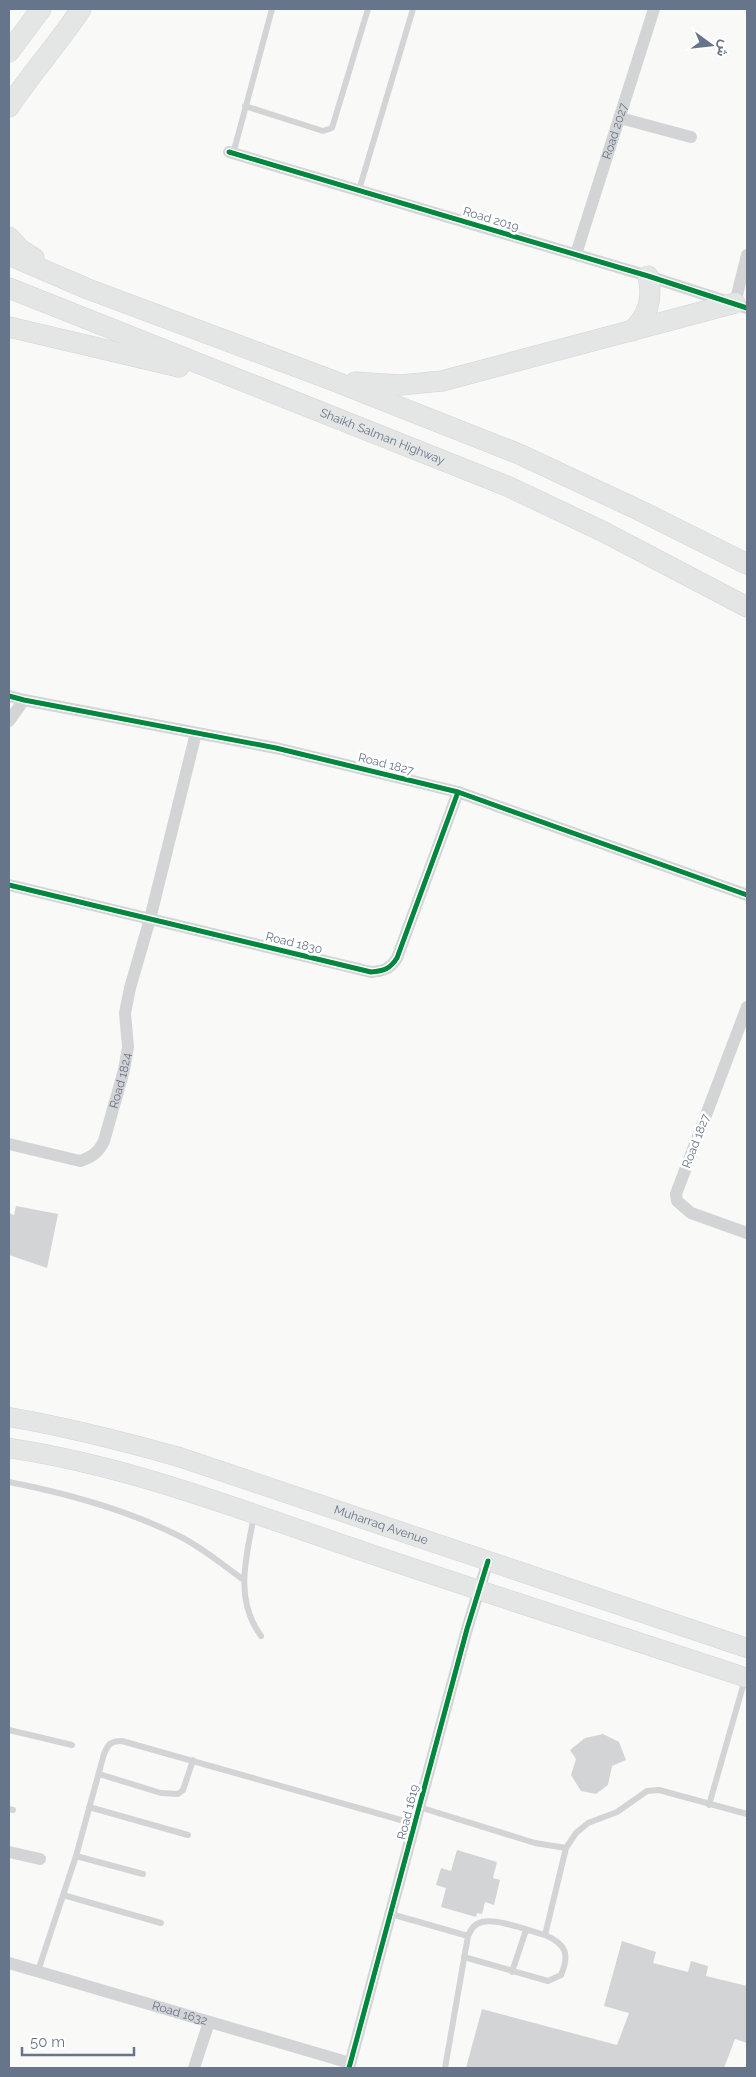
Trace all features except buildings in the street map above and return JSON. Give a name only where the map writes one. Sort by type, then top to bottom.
[{"type":"main road","points":[[9,28],[31,9]]},
{"type":"main road","points":[[9,52],[41,9]]},
{"type":"main road","points":[[9,107],[22,87],[61,40],[82,9]]},
{"type":"main road","points":[[9,237],[21,250],[88,289]]},
{"type":"main road","points":[[9,256],[88,289],[329,379],[518,454],[643,512],[747,564]]},
{"type":"main road","points":[[632,331],[647,312],[651,294],[648,276]]},
{"type":"main road","name":"Shaikh Salman Highway","points":[[9,288],[507,486],[602,531],[747,608]]},
{"type":"main road","points":[[329,379],[400,385],[442,381],[632,331],[741,305]]},
{"type":"main road","points":[[9,327],[246,383]]},
{"type":"main road","name":"Muharraq Avenue","points":[[9,1417],[61,1426],[179,1457],[747,1648]]},
{"type":"main road","points":[[9,1448],[52,1454],[171,1486],[479,1591],[746,1678]]},
{"type":"street","name":"Road 2027","points":[[576,254],[654,9]]},
{"type":"street","points":[[620,118],[691,138]]},
{"type":"street","name":"Road 2019","points":[[231,153],[576,254],[741,305]]},
{"type":"street","points":[[741,305],[747,255]]},
{"type":"street","name":"Road 1827","points":[[9,696],[276,748],[458,792],[747,896]]},
{"type":"street","points":[[9,721],[24,700]]},
{"type":"street","name":"Road 1824","points":[[9,1144],[80,1161],[90,1158],[99,1151],[104,1141],[124,1070],[128,1048],[125,1013],[130,988],[150,919],[196,733]]},
{"type":"street","name":"Road 1830","points":[[9,885],[371,972],[383,971],[392,966],[396,958],[458,792]]},
{"type":"street","name":"Road 1827","points":[[747,1007],[676,1194],[677,1201],[691,1213],[747,1233]]},
{"type":"street","name":"Road 1619","points":[[350,2066],[467,1629],[488,1561]]},
{"type":"street","points":[[9,1852],[40,1859]]},
{"type":"street","name":"Road 1632","points":[[9,1963],[350,2066]]},
{"type":"street","points":[[194,2068],[209,2022]]},
{"type":"lane","points":[[231,153],[272,9]]},
{"type":"lane","points":[[245,106],[323,131],[332,128],[368,9]]},
{"type":"lane","points":[[359,190],[413,9]]},
{"type":"lane","points":[[9,1482],[35,1487],[135,1517],[182,1538],[244,1580]]},
{"type":"lane","points":[[254,1514],[244,1580],[248,1614],[261,1636]]},
{"type":"lane","points":[[710,1805],[746,1678]]},
{"type":"lane","points":[[9,1730],[72,1745]]},
{"type":"lane","points":[[38,1971],[76,1856],[108,1745],[113,1741],[122,1740],[415,1824]]},
{"type":"lane","points":[[99,1774],[161,1793],[178,1794],[183,1790],[193,1760]]},
{"type":"lane","points":[[545,1935],[566,1848],[576,1833],[588,1823],[617,1812],[646,1791],[659,1790],[747,1814]]},
{"type":"lane","points":[[90,1807],[188,1835]]},
{"type":"lane","points":[[419,1807],[535,1843],[566,1848]]},
{"type":"lane","points":[[76,1856],[143,1874]]},
{"type":"lane","points":[[63,1895],[161,1923]]},
{"type":"lane","points":[[391,1914],[468,1936]]},
{"type":"lane","points":[[445,2068],[464,1957],[468,1936],[472,1927],[482,1922],[494,1922],[545,1935],[557,1940],[565,1949],[566,1963],[561,1975],[548,1981],[464,1957]]},
{"type":"lane","points":[[512,1972],[526,1930]]},
{"type":"cycle path","points":[[229,152],[648,276],[747,308]]},
{"type":"cycle path","points":[[9,696],[276,748],[458,792],[747,895]]},
{"type":"cycle path","points":[[9,885],[371,972],[380,971],[392,965],[397,958],[458,792]]},
{"type":"cycle path","points":[[349,2068],[467,1629],[488,1561]]}]
